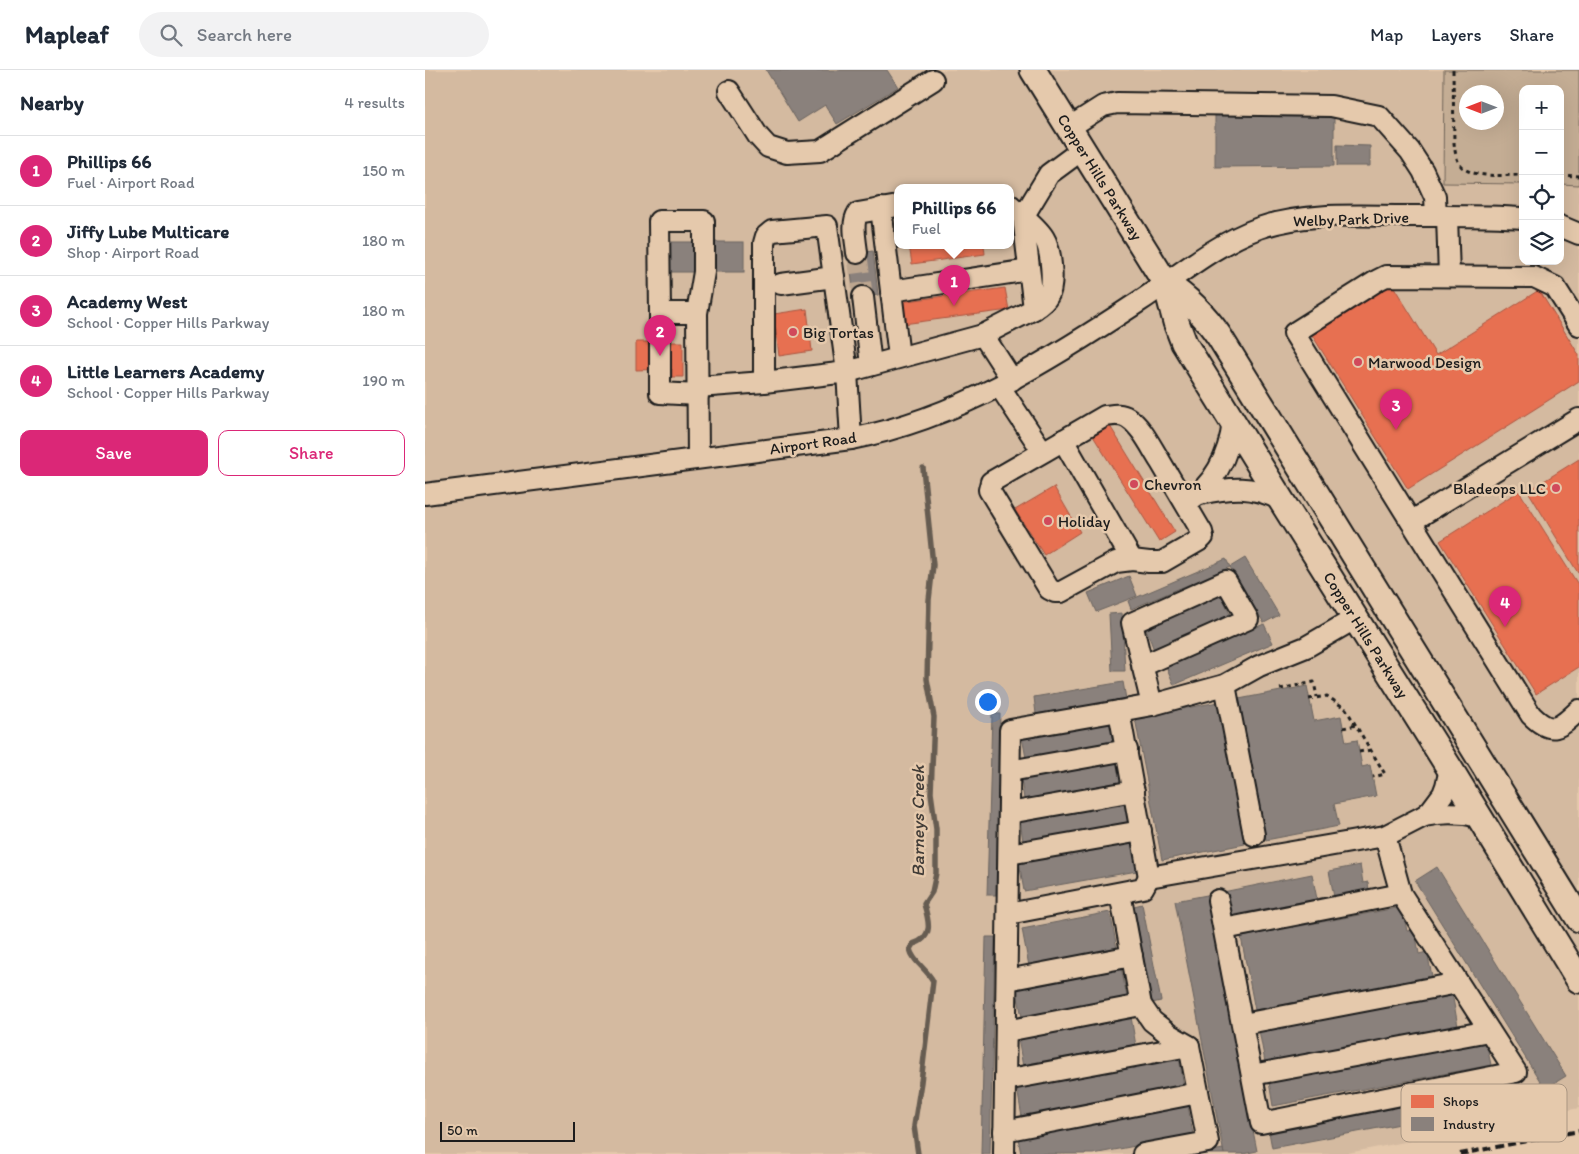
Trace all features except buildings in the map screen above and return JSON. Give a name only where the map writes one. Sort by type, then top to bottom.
[{"type":"main road","name":"Copper Hills Parkway","points":[[1033,70],[1166,284],[1176,322],[1184,343],[1450,769],[1579,980]]},
{"type":"main road","name":"Copper Hills Parkway","points":[[1166,284],[1196,307],[1219,336],[1579,919]]},
{"type":"street","points":[[729,90],[758,136],[768,147],[787,153],[819,151],[936,73]]},
{"type":"street","points":[[1069,127],[1103,106],[1117,103],[1331,106],[1379,116],[1410,151],[1435,196],[1441,216],[1449,276]]},
{"type":"street","points":[[1017,211],[1049,174],[1083,149]]},
{"type":"street","points":[[857,253],[854,227],[858,213],[889,207],[891,291],[899,357]]},
{"type":"street","points":[[1017,211],[1029,270],[1034,309]]},
{"type":"street","points":[[698,458],[698,391],[697,313],[704,272],[704,221],[659,221],[660,393],[698,391],[847,372],[983,335],[1034,309],[1043,304],[1049,295],[1052,276],[1048,246],[1044,238],[1017,211]]},
{"type":"street","name":"Welby Park Drive","points":[[1166,284],[1207,255],[1257,229],[1287,221],[1322,217],[1441,216],[1519,218]]},
{"type":"street","points":[[764,382],[764,243],[766,236],[772,231],[827,226],[847,372],[851,439]]},
{"type":"street","points":[[1564,228],[1579,234]]},
{"type":"street","points":[[891,291],[1029,270]]},
{"type":"street","points":[[1579,324],[1555,287],[1534,277],[1387,276],[1294,334],[1531,715],[1545,726],[1556,728],[1564,724],[1579,710]]},
{"type":"street","points":[[781,284],[834,277]]},
{"type":"street","name":"Airport Road","points":[[425,494],[851,439],[877,434],[925,420],[975,400],[1006,384],[1166,284]]},
{"type":"street","points":[[863,297],[871,365]]},
{"type":"street","points":[[661,313],[697,313]]},
{"type":"street","points":[[983,335],[1006,384],[1043,452]]},
{"type":"street","points":[[1116,414],[1125,416],[1143,434],[1193,499],[1203,537],[1201,540],[1162,562],[1132,560],[1117,562],[1061,592],[1049,589],[989,490],[991,482],[1063,440],[1105,416],[1116,414]]},
{"type":"street","points":[[1412,522],[1579,418]]},
{"type":"street","points":[[1193,499],[1219,468],[1226,454],[1233,422]]},
{"type":"street","points":[[1063,440],[1132,560]]},
{"type":"street","points":[[1193,499],[1227,488],[1239,488],[1261,491],[1281,500]]},
{"type":"street","points":[[1143,666],[1248,620],[1226,581],[1132,623],[1152,705]]},
{"type":"street","points":[[1004,1154],[1010,730],[1152,705],[1225,685],[1259,666],[1306,647],[1356,618]]},
{"type":"street","points":[[1225,685],[1254,835]]},
{"type":"street","points":[[1008,914],[1143,888],[1149,877],[1119,711]]},
{"type":"street","points":[[1010,771],[1127,750]]},
{"type":"street","points":[[1424,816],[1443,794],[1450,769]]},
{"type":"street","points":[[1009,813],[1134,791]]},
{"type":"street","points":[[1149,877],[1385,836],[1424,816],[1456,813],[1480,818]]},
{"type":"street","points":[[1009,854],[1141,831]]},
{"type":"street","points":[[1385,836],[1401,894],[1516,1072],[1456,1084]]},
{"type":"street","points":[[1120,893],[1141,1005],[1152,1021],[1170,1035],[1189,1046],[1208,1142],[1143,1154]]},
{"type":"street","points":[[1224,929],[1401,894]]},
{"type":"street","points":[[1219,900],[1261,1123],[1401,1095]]},
{"type":"street","points":[[1007,980],[1132,956]]},
{"type":"street","points":[[1243,1024],[1458,983]]},
{"type":"street","points":[[1006,1031],[1141,1005]]},
{"type":"street","points":[[1252,1075],[1489,1031]]},
{"type":"street","points":[[1005,1080],[1189,1046]]},
{"type":"street","points":[[1004,1131],[1198,1094]]},
{"type":"path","points":[[1453,70],[1454,143],[1455,155],[1460,165],[1469,172],[1479,174],[1519,175]]},
{"type":"path","points":[[1564,175],[1579,176]]},
{"type":"path","points":[[1280,688],[1313,682],[1317,697]]},
{"type":"path","points":[[1309,699],[1327,696],[1346,709],[1385,774],[1373,777]]},
{"type":"path","points":[[1343,728],[1356,725]]},
{"type":"path","points":[[1359,752],[1371,750]]},
{"type":"shaded area","points":[[425,70],[1444,70],[1443,183],[1519,184],[1519,265],[1564,265],[1564,184],[1579,185],[1579,1108],[1567,1110],[1567,1084],[1401,1084],[1401,1142],[1405,1142],[1343,1154],[425,1154]]},
{"type":"shaded area","points":[[1444,70],[1579,70],[1579,185],[1564,184],[1564,85],[1519,85],[1519,184],[1443,183]]},
{"type":"waterway","name":"Barneys Creek","points":[[918,1154],[914,1126],[933,981],[914,958],[910,949],[913,944],[924,938],[927,933],[928,923],[924,904],[932,892],[936,873],[936,829],[931,793],[934,717],[927,679],[929,600],[933,565],[923,468]]},
{"type":"tunnel","points":[[857,253],[863,297]]},
{"type":"railway","points":[[1567,1133],[1579,1131]]},
{"type":"railway","points":[[1460,1154],[1522,1142]]},
{"type":"place","name":"Phillips 66","points":[[954,306]]},
{"type":"place","name":"Big Tortas","points":[[793,332]]},
{"type":"place","name":"Jiffy Lube Multicare","points":[[660,356]]},
{"type":"place","name":"Marwood Design","points":[[1358,362]]},
{"type":"place","name":"Academy West","points":[[1396,430]]},
{"type":"place","name":"Chevron","points":[[1134,484]]},
{"type":"place","name":"Bladeops LLC","points":[[1556,488]]},
{"type":"place","name":"Holiday","points":[[1048,521]]},
{"type":"place","name":"Little Learners Academy","points":[[1505,627]]}]
